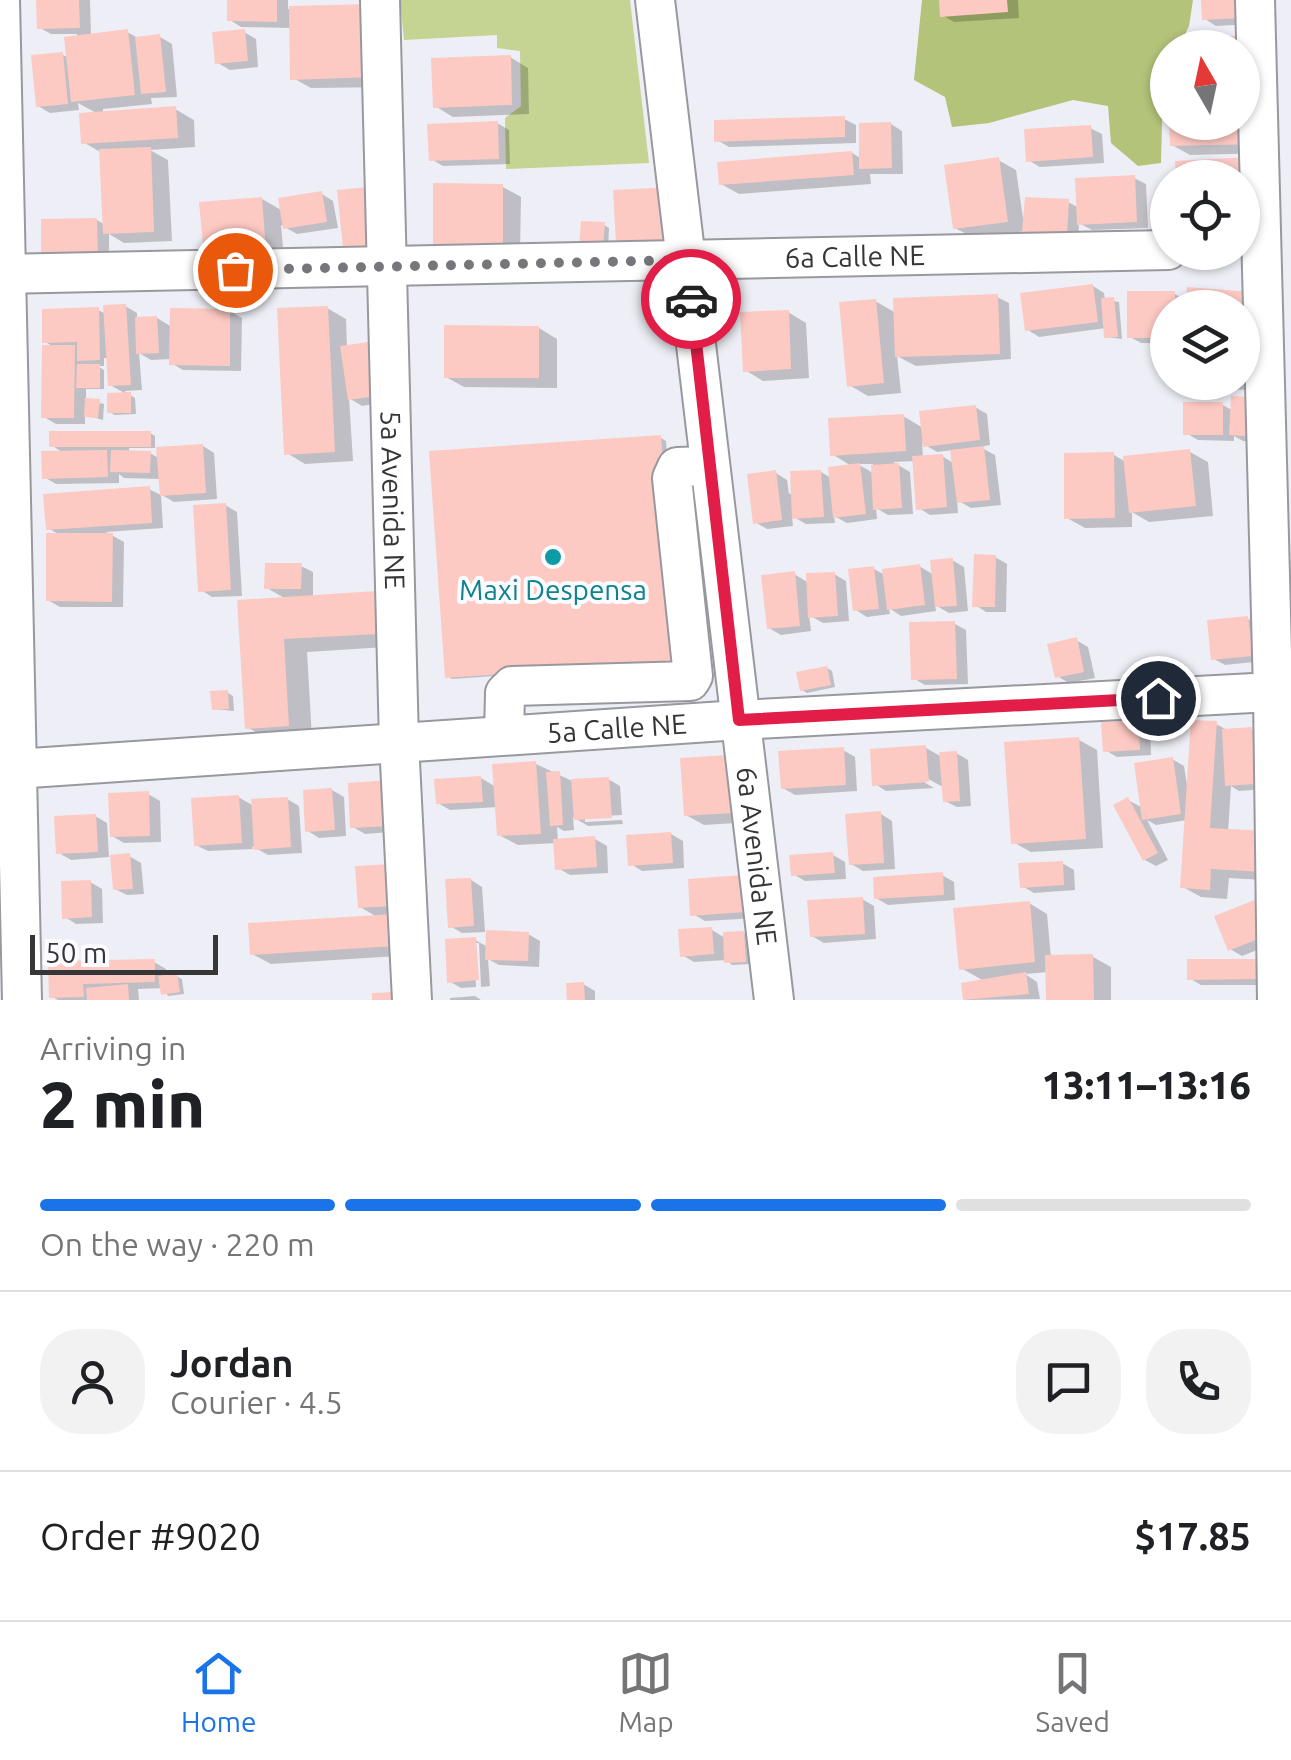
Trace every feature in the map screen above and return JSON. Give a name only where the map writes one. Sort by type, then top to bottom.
[{"type":"street","points":[[0,0],[9,770],[22,1000]]},
{"type":"street","name":"5a Avenida NE","points":[[380,0],[399,742],[412,1000]]},
{"type":"street","name":"6a Avenida NE","points":[[655,0],[774,1000]]},
{"type":"street","points":[[1255,0],[1282,692],[1277,1000]]},
{"type":"street","name":"6a Calle NE","points":[[4,274],[1150,250]]},
{"type":"street","points":[[504,734],[505,693],[512,686],[690,681],[693,676],[672,478],[677,468],[710,466]]},
{"type":"street","name":"5a Calle NE","points":[[9,770],[504,734],[1282,692]]},
{"type":"green space","points":[[400,0],[630,0],[649,163],[506,169],[505,118],[521,106],[520,51],[497,48],[497,35],[404,40]]},
{"type":"green space","points":[[922,0],[1193,0],[1187,30],[1150,30],[1150,140],[1162,140],[1161,160],[1150,160],[1150,164],[1138,166],[1111,143],[1108,106],[1073,100],[989,123],[952,127],[945,97],[914,80]]},
{"type":"building","points":[[36,0],[79,0],[80,28],[37,29]]},
{"type":"building","points":[[227,0],[277,0],[277,22],[227,21]]},
{"type":"building","points":[[939,0],[1007,0],[1008,12],[940,17]]},
{"type":"building","points":[[1201,0],[1240,0],[1241,18],[1202,20]]},
{"type":"building","points":[[371,4],[373,77],[290,80],[289,6]]},
{"type":"building","points":[[128,29],[135,95],[71,102],[64,37]]},
{"type":"building","points":[[245,29],[248,61],[215,64],[212,32]]},
{"type":"building","points":[[160,34],[166,92],[141,94],[135,37]]},
{"type":"building","points":[[63,52],[68,104],[36,107],[31,55]]},
{"type":"building","points":[[511,55],[512,105],[433,108],[431,58]]},
{"type":"building","points":[[176,106],[178,138],[81,144],[79,113]]},
{"type":"building","points":[[845,116],[845,137],[714,142],[714,120]]},
{"type":"building","points":[[498,121],[499,159],[429,161],[427,124]]},
{"type":"building","points":[[891,122],[892,168],[859,169],[859,123]]},
{"type":"building","points":[[1091,125],[1093,157],[1026,162],[1024,129]]},
{"type":"building","points":[[1170,140],[1254,140],[1257,144],[1170,146]]},
{"type":"building","points":[[151,147],[154,232],[103,234],[99,149]]},
{"type":"building","points":[[852,151],[854,175],[719,185],[717,162]]},
{"type":"building","points":[[999,157],[1008,222],[953,229],[944,165]]},
{"type":"building","points":[[1253,157],[1251,160],[1194,160]]},
{"type":"building","points":[[1135,175],[1137,222],[1077,225],[1075,178]]},
{"type":"building","points":[[433,183],[503,184],[503,245],[433,244]]},
{"type":"building","points":[[369,187],[375,245],[343,248],[337,190]]},
{"type":"building","points":[[673,187],[676,240],[616,243],[613,190]]},
{"type":"building","points":[[322,191],[327,222],[283,229],[278,198]]},
{"type":"building","points":[[262,197],[266,250],[204,256],[199,202]]},
{"type":"building","points":[[1025,197],[1069,199],[1067,235],[1022,232]]},
{"type":"building","points":[[97,218],[98,260],[41,261],[41,219]]},
{"type":"building","points":[[581,221],[605,222],[603,248],[579,246]]},
{"type":"building","points":[[1093,284],[1098,322],[1025,331],[1020,293]]},
{"type":"building","points":[[1127,291],[1150,291],[1150,338],[1127,338]]},
{"type":"building","points":[[998,294],[1000,354],[895,357],[893,298]]},
{"type":"building","points":[[1114,297],[1118,337],[1104,338],[1101,298]]},
{"type":"building","points":[[876,299],[884,383],[847,387],[839,302]]},
{"type":"building","points":[[126,304],[131,385],[108,386],[103,305]]},
{"type":"building","points":[[328,306],[335,452],[284,455],[277,308]]},
{"type":"building","points":[[99,307],[100,360],[77,361],[77,342],[42,343],[42,309]]},
{"type":"building","points":[[170,308],[230,309],[230,366],[169,365]]},
{"type":"building","points":[[789,310],[791,369],[743,372],[740,312]]},
{"type":"building","points":[[157,316],[159,353],[136,354],[135,317]]},
{"type":"building","points":[[444,325],[539,326],[539,378],[444,378]]},
{"type":"building","points":[[382,340],[383,395],[348,400],[340,346]]},
{"type":"building","points":[[42,345],[75,345],[74,418],[41,418]]},
{"type":"building","points":[[77,364],[100,364],[100,388],[76,388]]},
{"type":"building","points":[[131,392],[131,413],[107,413],[107,393]]},
{"type":"building","points":[[85,398],[100,399],[98,418],[84,417]]},
{"type":"building","points":[[1231,400],[1250,400],[1248,436],[1229,435]]},
{"type":"building","points":[[1183,402],[1223,402],[1223,435],[1183,435]]},
{"type":"building","points":[[976,405],[980,440],[923,447],[919,411]]},
{"type":"building","points":[[904,414],[906,451],[830,456],[828,418]]},
{"type":"building","points":[[49,431],[151,431],[151,447],[49,447]]},
{"type":"building","name":"Maxi Despensa","points":[[661,435],[677,662],[445,678],[429,451]]},
{"type":"building","points":[[203,444],[206,493],[160,496],[156,447]]},
{"type":"building","points":[[984,446],[990,500],[957,503],[950,450]]},
{"type":"building","points":[[1190,449],[1196,506],[1129,513],[1123,456]]},
{"type":"building","points":[[107,450],[108,477],[42,479],[41,451]]},
{"type":"building","points":[[111,450],[151,451],[150,473],[110,472]]},
{"type":"building","points":[[1114,452],[1115,518],[1064,519],[1064,453]]},
{"type":"building","points":[[943,454],[947,507],[916,510],[912,456]]},
{"type":"building","points":[[860,463],[866,514],[833,518],[828,467]]},
{"type":"building","points":[[899,463],[902,508],[873,510],[871,465]]},
{"type":"building","points":[[776,470],[782,520],[753,524],[747,474]]},
{"type":"building","points":[[821,470],[824,517],[792,519],[790,471]]},
{"type":"building","points":[[150,486],[152,523],[46,530],[43,494]]},
{"type":"building","points":[[226,503],[231,590],[198,592],[193,505]]},
{"type":"building","points":[[46,533],[113,533],[112,602],[46,601]]},
{"type":"building","points":[[974,554],[996,555],[995,607],[972,607]]},
{"type":"building","points":[[953,558],[957,606],[935,607],[930,560]]},
{"type":"building","points":[[265,563],[302,563],[301,589],[264,589]]},
{"type":"building","points":[[920,564],[925,605],[887,610],[882,569]]},
{"type":"building","points":[[874,566],[879,609],[853,611],[848,569]]},
{"type":"building","points":[[795,571],[800,626],[767,629],[761,575]]},
{"type":"building","points":[[835,572],[838,616],[808,618],[806,573]]},
{"type":"building","points":[[376,591],[378,634],[284,639],[289,726],[245,729],[237,600]]},
{"type":"building","points":[[1248,616],[1253,656],[1211,660],[1207,620]]},
{"type":"building","points":[[955,621],[957,679],[911,680],[909,622]]},
{"type":"building","points":[[1077,637],[1084,672],[1055,678],[1047,644]]},
{"type":"building","points":[[827,666],[831,685],[800,691],[796,672]]},
{"type":"building","points":[[228,690],[229,709],[212,710],[210,691]]},
{"type":"building","points":[[1139,720],[1140,750],[1103,752],[1101,722]]},
{"type":"building","points":[[1191,720],[1217,721],[1210,828],[1266,831],[1264,872],[1211,869],[1210,890],[1180,888]]},
{"type":"building","points":[[1252,727],[1255,784],[1225,786],[1222,729]]},
{"type":"building","points":[[1079,737],[1086,839],[1011,844],[1004,742]]},
{"type":"building","points":[[926,745],[929,782],[872,786],[870,749]]},
{"type":"building","points":[[844,747],[846,785],[781,789],[778,751]]},
{"type":"building","points":[[957,751],[960,801],[943,802],[939,752]]},
{"type":"building","points":[[729,755],[733,813],[684,816],[680,758]]},
{"type":"building","points":[[1173,757],[1181,814],[1142,820],[1134,763]]},
{"type":"building","points":[[536,761],[541,834],[497,836],[492,764]]},
{"type":"building","points":[[560,771],[563,825],[550,826],[546,772]]},
{"type":"building","points":[[481,776],[483,802],[436,804],[434,779]]},
{"type":"building","points":[[609,777],[612,818],[574,820],[571,779]]},
{"type":"building","points":[[389,780],[392,826],[350,828],[348,783]]},
{"type":"building","points":[[332,788],[335,830],[305,832],[303,790]]},
{"type":"building","points":[[149,791],[150,836],[110,837],[108,793]]},
{"type":"building","points":[[239,795],[242,843],[194,846],[191,798]]},
{"type":"building","points":[[288,797],[291,847],[254,850],[251,799]]},
{"type":"building","points":[[1128,797],[1158,853],[1143,861],[1113,805]]},
{"type":"building","points":[[881,811],[884,863],[849,865],[845,814]]},
{"type":"building","points":[[96,814],[98,852],[56,854],[54,816]]},
{"type":"building","points":[[671,832],[673,863],[628,866],[626,835]]},
{"type":"building","points":[[595,836],[597,867],[555,870],[553,839]]},
{"type":"building","points":[[833,852],[835,873],[791,876],[789,855]]},
{"type":"building","points":[[130,853],[133,889],[113,890],[110,855]]},
{"type":"building","points":[[1063,861],[1064,885],[1020,888],[1018,863]]},
{"type":"building","points":[[391,864],[394,906],[358,908],[355,866]]},
{"type":"building","points":[[943,872],[944,895],[874,899],[873,877]]},
{"type":"building","points":[[744,875],[746,912],[690,916],[688,879]]},
{"type":"building","points":[[471,878],[474,926],[448,928],[445,879]]},
{"type":"building","points":[[91,880],[92,917],[62,919],[61,881]]},
{"type":"building","points":[[863,897],[865,934],[810,937],[807,900]]},
{"type":"building","points":[[1257,899],[1271,934],[1228,951],[1214,916]]},
{"type":"building","points":[[1030,901],[1035,962],[959,970],[953,908]]},
{"type":"building","points":[[394,914],[396,946],[250,955],[248,923]]},
{"type":"building","points":[[712,927],[714,954],[680,957],[678,929]]},
{"type":"building","points":[[486,930],[529,932],[528,961],[485,960]]},
{"type":"building","points":[[744,931],[746,962],[724,963],[723,932]]},
{"type":"building","points":[[476,937],[479,980],[447,983],[445,939]]},
{"type":"building","points":[[1093,954],[1094,1000],[1046,1000],[1045,955]]},
{"type":"building","points":[[155,959],[155,982],[83,984],[84,997],[49,998],[48,961]]},
{"type":"building","points":[[1187,959],[1263,959],[1263,979],[1187,980]]},
{"type":"building","points":[[1026,972],[1029,994],[963,1000],[961,983]]},
{"type":"building","points":[[177,973],[180,992],[161,995],[158,976]]},
{"type":"building","points":[[584,982],[585,1000],[567,1000],[566,983]]},
{"type":"building","points":[[128,984],[129,1000],[87,1000],[86,988]]},
{"type":"building","points":[[395,992],[396,1000],[372,1000],[372,993]]},
{"type":"way so far","points":[[235,270],[687,260],[691,299]]},
{"type":"place","name":"Maxi Despensa","points":[[553,557]]},
{"type":"route","points":[[691,299],[739,720],[1158,698]]}]
